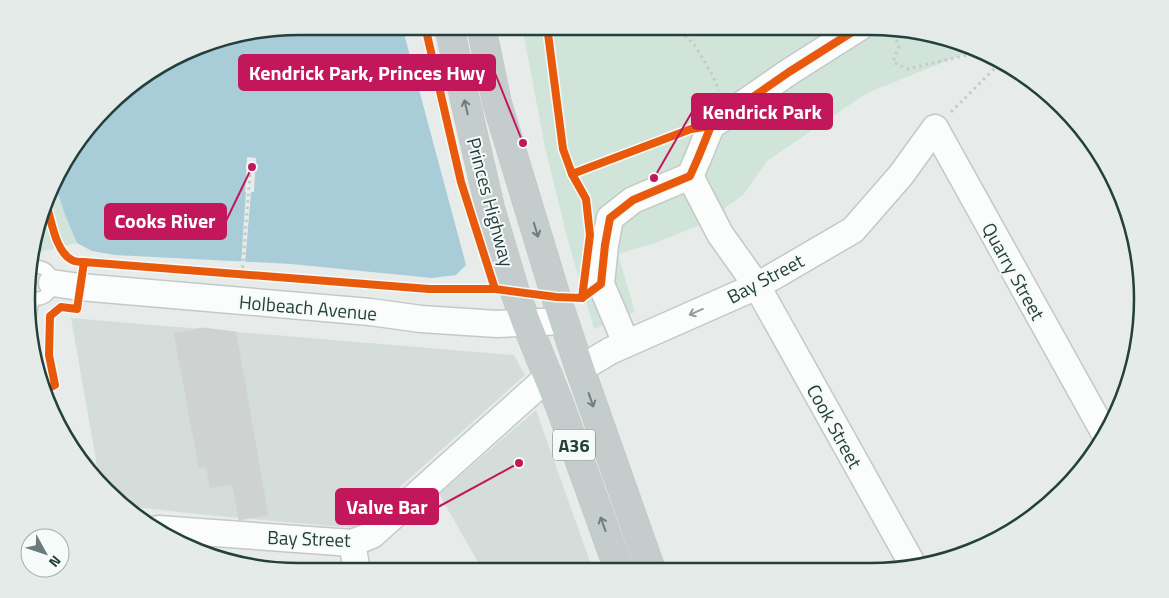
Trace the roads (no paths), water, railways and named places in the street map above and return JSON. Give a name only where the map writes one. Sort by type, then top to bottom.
[{"type":"highway","name":"Princes Highway","points":[[451,35],[490,208],[526,322],[549,376],[616,563]]},
{"type":"highway","name":"Princes Highway","points":[[483,35],[498,103],[564,321],[649,563]]},
{"type":"street","points":[[626,343],[601,284],[610,218],[633,200],[690,176],[710,126],[847,35]]},
{"type":"street","name":"Bay Street","points":[[580,369],[610,350],[756,286],[852,230],[901,175],[928,138]]},
{"type":"street","name":"Quarry Street","points":[[928,138],[1101,427]]},
{"type":"street","name":"Cook Street","points":[[690,176],[720,234],[756,286],[910,560]]},
{"type":"street","name":"Holbeach Avenue","points":[[38,293],[90,288],[370,312],[421,320],[497,324],[564,321]]},
{"type":"street","name":"Bay Street","points":[[171,530],[352,543],[372,534],[549,376]]},
{"type":"street","points":[[352,543],[356,563]]},
{"type":"lane","points":[[37,267],[45,270],[52,278],[38,293]]},
{"type":"water","points":[[299,35],[404,35],[466,265],[456,275],[432,278],[291,264],[115,255],[92,251],[77,243],[58,192],[79,152],[112,112],[152,79],[182,62],[214,49],[265,37]]},
{"type":"place","name":"Kendrick Park, Princes Hwy","points":[[523,143]]},
{"type":"place","name":"Cooks River","points":[[252,167]]},
{"type":"place","name":"Kendrick Park","points":[[654,178]]},
{"type":"place","name":"Valve Bar","points":[[519,463]]}]
